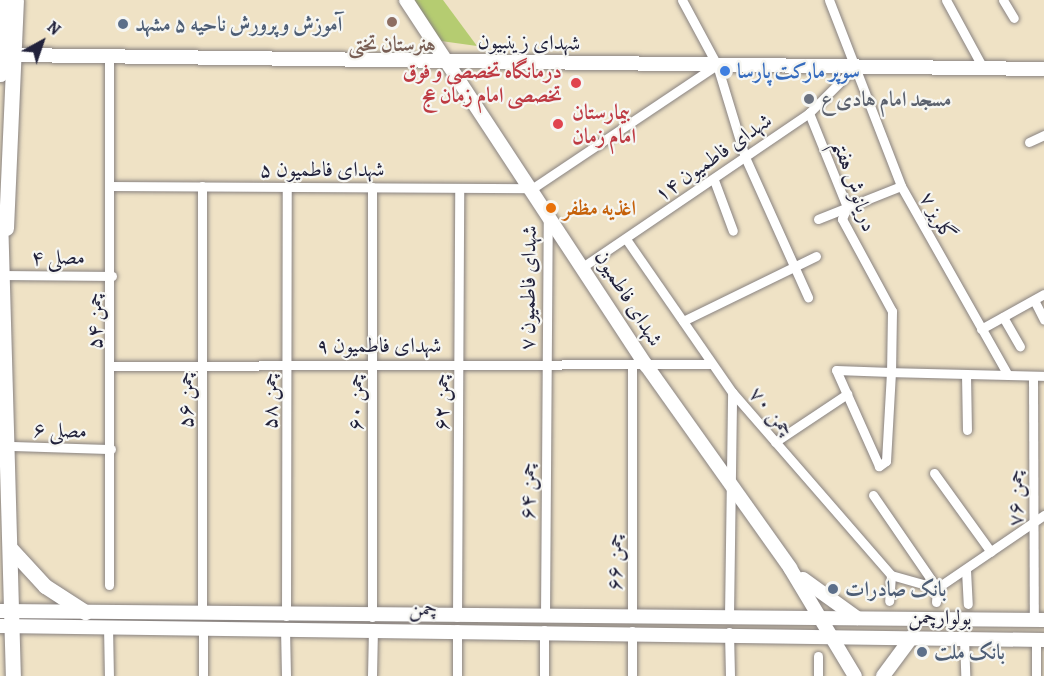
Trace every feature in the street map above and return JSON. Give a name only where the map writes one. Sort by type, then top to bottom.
[{"type":"main road","points":[[0,74],[5,0]]},
{"type":"main road","points":[[13,676],[6,618],[10,548],[4,446],[5,268],[16,0]]},
{"type":"main road","points":[[0,215],[5,268]]},
{"type":"main road","points":[[10,548],[45,586],[85,612]]},
{"type":"street","name":"شهدای فاطمیون","points":[[406,0],[584,266],[639,365],[731,483],[834,634]]},
{"type":"street","name":"گلریز ۷","points":[[829,0],[901,186],[1008,375]]},
{"type":"street","points":[[946,0],[983,68]]},
{"type":"street","points":[[1003,0],[1014,18]]},
{"type":"street","points":[[684,1],[717,65],[745,157],[808,297]]},
{"type":"street","name":"شهدای زینبیون","points":[[14,55],[1044,69]]},
{"type":"street","name":"چمن ۵۴","points":[[109,58],[112,276],[109,585]]},
{"type":"street","points":[[533,188],[717,65]]},
{"type":"street","name":"شهدای فاطمیون ۱۴","points":[[584,266],[714,180],[808,113],[855,67]]},
{"type":"street","name":"دریانوش هفتم","points":[[808,113],[847,207],[842,219],[892,311],[891,372]]},
{"type":"street","points":[[1029,142],[1044,135]]},
{"type":"street","points":[[714,180],[733,231]]},
{"type":"street","name":"شهدای فاطمیون ۵","points":[[111,186],[533,188]]},
{"type":"street","name":"چمن ۵۶","points":[[202,186],[203,676]]},
{"type":"street","points":[[818,219],[901,186]]},
{"type":"street","name":"چمن ۵۸","points":[[286,676],[287,187]]},
{"type":"street","name":"چمن ۶۰","points":[[372,187],[372,676]]},
{"type":"street","name":"چمن ۶۲","points":[[457,676],[459,188]]},
{"type":"street","name":"شهدای فاطمیون ۷","points":[[545,366],[548,210]]},
{"type":"street","name":"چمن ۷۰","points":[[626,238],[732,392],[891,575]]},
{"type":"street","points":[[683,321],[816,256]]},
{"type":"street","name":"مصلی ۴","points":[[5,268],[112,276]]},
{"type":"street","points":[[981,329],[1044,294]]},
{"type":"street","points":[[1034,300],[1044,320]]},
{"type":"street","points":[[1003,317],[1020,346]]},
{"type":"street","name":"شهدای فاطمیون ۹","points":[[112,366],[373,362],[545,366],[711,364]]},
{"type":"street","name":"چمن ۶۶","points":[[632,616],[631,507],[639,365]]},
{"type":"street","name":"چمن ۶۴","points":[[544,676],[545,366]]},
{"type":"street","points":[[891,372],[886,461],[879,466],[836,370],[1044,376]]},
{"type":"street","points":[[966,374],[967,430]]},
{"type":"street","name":"چمن ۷۶","points":[[1033,376],[1033,522],[1039,620]]},
{"type":"street","points":[[730,676],[728,555],[732,392]]},
{"type":"street","points":[[775,442],[847,394]]},
{"type":"street","name":"مصلی ۶","points":[[4,446],[111,449]]},
{"type":"street","points":[[934,472],[991,552]]},
{"type":"street","points":[[873,495],[937,588],[936,602]]},
{"type":"street","points":[[889,601],[891,575],[937,588],[1044,515]]},
{"type":"street","points":[[790,568],[857,618]]},
{"type":"street","points":[[966,570],[968,604]]},
{"type":"street","name":"چمن","points":[[6,618],[85,612],[202,620],[545,623],[632,616],[822,616]]},
{"type":"street","points":[[632,616],[632,676]]},
{"type":"street","name":"بولوارچمن","points":[[822,616],[1039,620]]},
{"type":"street","name":"چمن","points":[[6,618],[108,626],[202,620]]},
{"type":"street","name":"چمن","points":[[545,623],[632,631],[834,634]]},
{"type":"street","points":[[108,626],[109,676]]},
{"type":"street","points":[[834,634],[855,676]]},
{"type":"street","name":"بولوارچمن","points":[[834,634],[1040,640]]},
{"type":"street","points":[[883,676],[912,637]]},
{"type":"street","points":[[964,638],[965,676]]},
{"type":"street","points":[[1036,676],[1040,640]]},
{"type":"street","points":[[818,656],[818,676]]},
{"type":"green space","points":[[414,0],[443,0],[477,46],[441,41]]},
{"type":"place","name":"هنرستان تختی","points":[[392,22]]},
{"type":"place","name":"آموزش و پرورش ناحیه ۵ مشهد","points":[[123,24]]},
{"type":"place","name":"سوپر مارکت پارسا","points":[[725,71]]},
{"type":"place","name":"درمانگاه تخصصی و فوق تخصصی امام زمان عج","points":[[576,83]]},
{"type":"place","name":"مسجد امام هادی ع","points":[[809,99]]},
{"type":"place","name":"بیمارستان امام زمان","points":[[558,124]]},
{"type":"place","name":"اغذیه مظفر","points":[[551,208]]},
{"type":"place","name":"بانک صادرات","points":[[833,589]]},
{"type":"place","name":"بانک ملت","points":[[922,652]]}]
